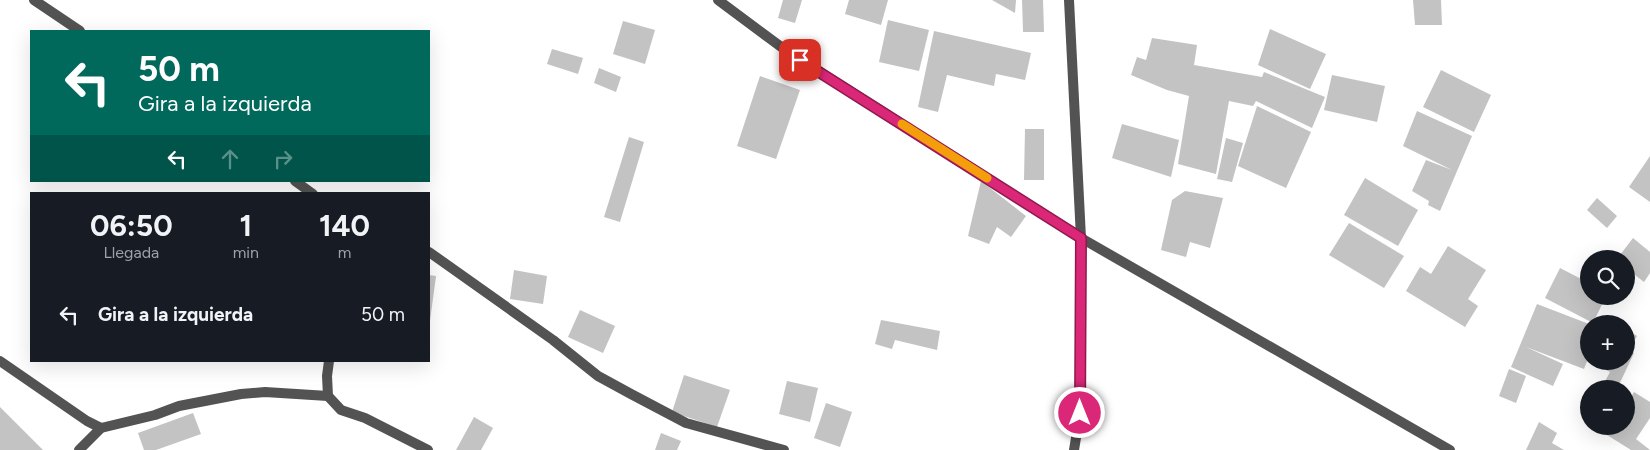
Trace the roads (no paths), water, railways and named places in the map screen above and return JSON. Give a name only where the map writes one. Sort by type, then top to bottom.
[{"type":"street","points":[[34,0],[79,30]]},
{"type":"street","points":[[718,0],[784,49],[1081,238],[1450,450]]},
{"type":"street","points":[[1069,0],[1081,238],[1080,413],[1074,450]]},
{"type":"street","points":[[296,182],[310,192]]},
{"type":"street","points":[[430,253],[553,340],[598,376],[686,423],[784,450]]},
{"type":"street","points":[[0,361],[87,421],[102,428]]},
{"type":"street","points":[[329,362],[327,376],[328,396],[341,410],[365,418],[428,450]]},
{"type":"street","points":[[79,450],[102,428],[155,415],[179,406],[241,394],[289,392],[328,396]]}]
